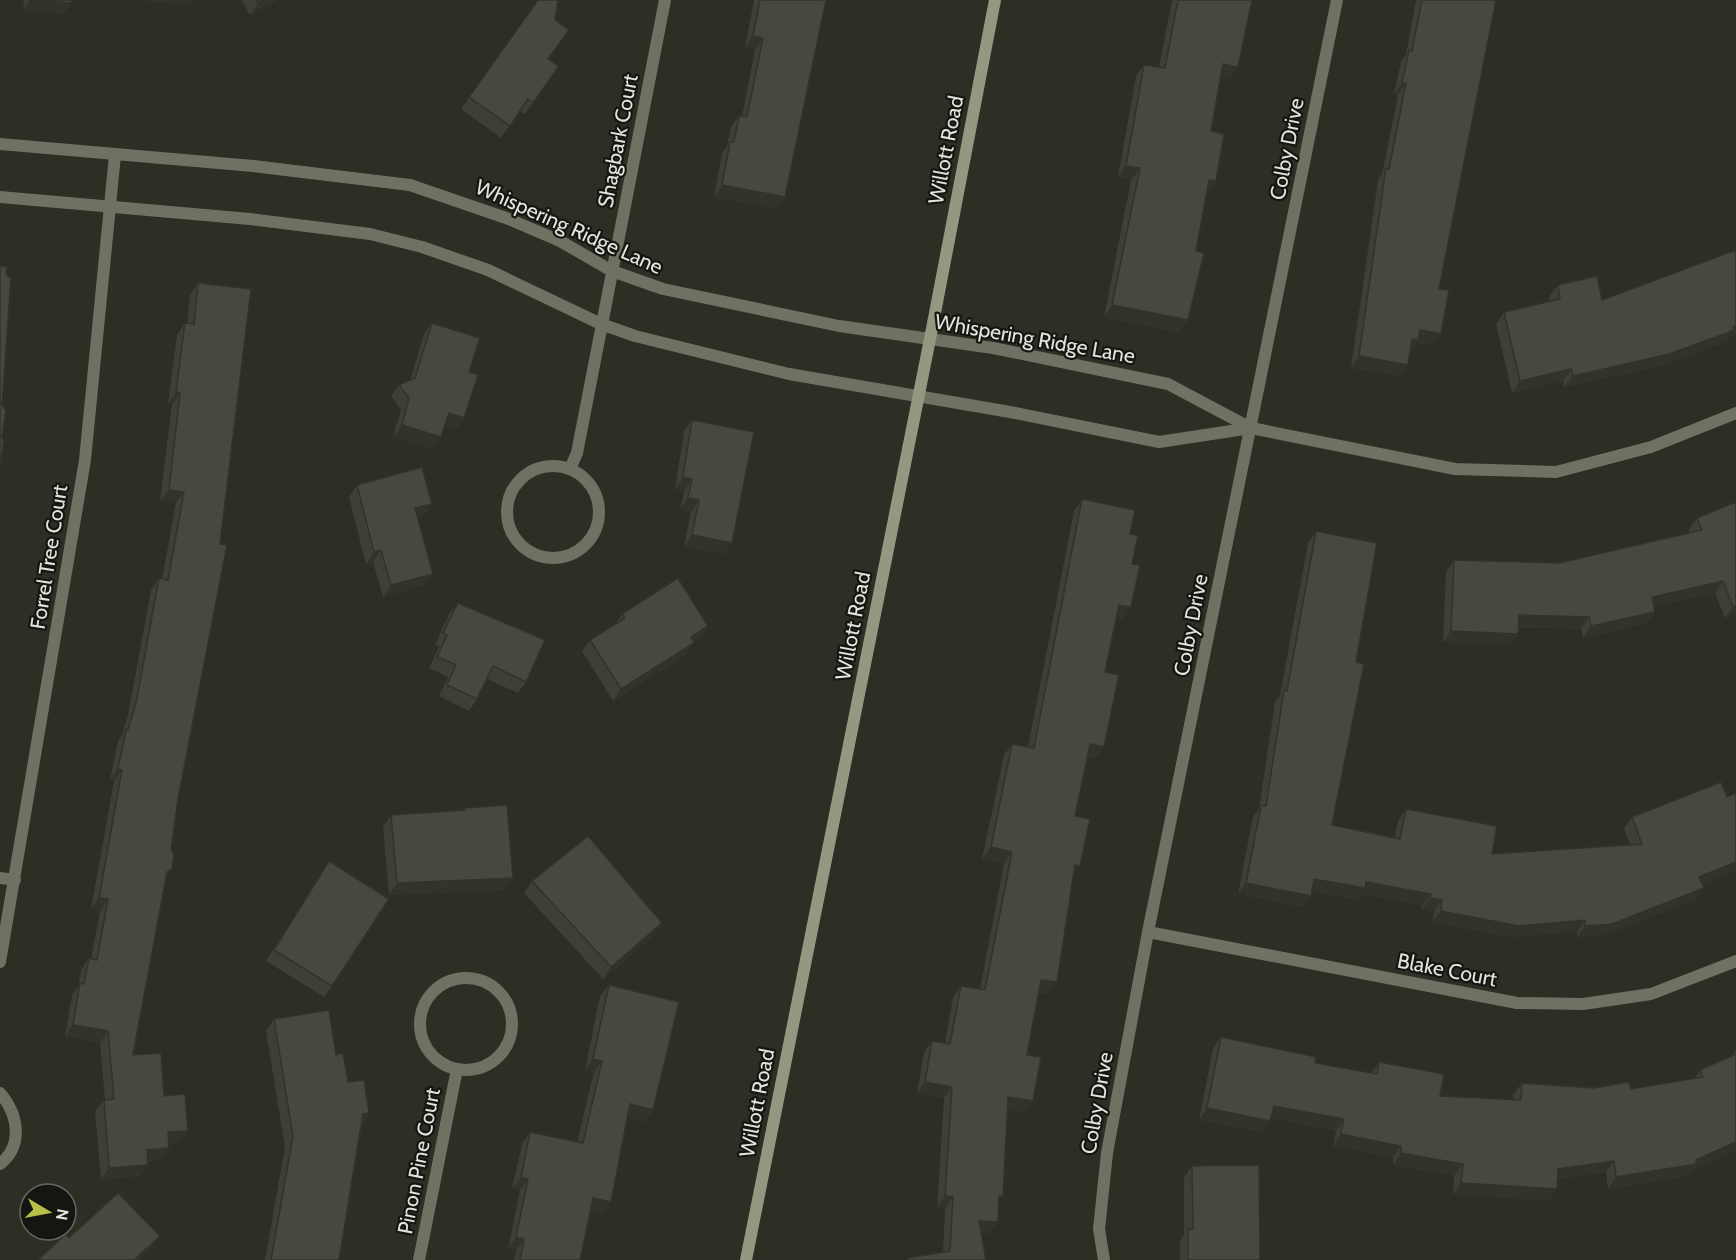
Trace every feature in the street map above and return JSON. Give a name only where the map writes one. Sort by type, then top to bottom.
[{"type":"main road","name":"Willott Road","points":[[746,1260],[919,397],[994,0]]},
{"type":"street","name":"Shagbark Court","points":[[570,469],[577,453],[665,0]]},
{"type":"street","name":"Colby Drive","points":[[1104,1260],[1099,1229],[1107,1153],[1148,932],[1337,0]]},
{"type":"street","name":"Whispering Ridge Lane","points":[[0,144],[253,166],[410,186],[506,218],[560,241],[612,271],[646,284],[706,300],[839,326],[993,348],[1168,384],[1251,428],[1455,469],[1556,472],[1651,447],[1736,413]]},
{"type":"street","name":"Forrel Tree Court","points":[[0,962],[85,460],[116,155]]},
{"type":"street","name":"Whispering Ridge Lane","points":[[0,197],[250,219],[370,234],[422,247],[488,270],[602,324],[670,345],[789,374],[1159,442],[1251,428]]},
{"type":"street","points":[[556,466],[570,469],[587,483],[598,502],[595,531],[586,544],[573,554],[559,558],[543,557],[528,551],[517,542],[510,528],[507,512],[510,497],[517,484],[527,474],[540,467],[556,466]]},
{"type":"street","points":[[0,878],[15,880]]},
{"type":"street","name":"Blake Court","points":[[1148,932],[1517,1003],[1583,1004],[1651,993],[1736,961]]},
{"type":"street","name":"Pinon Pine Court","points":[[469,977],[484,981],[496,989],[509,1007],[512,1029],[504,1050],[487,1065],[472,1070],[457,1069],[442,1064],[430,1053],[423,1040],[420,1024],[423,1009],[430,996],[454,979],[469,977]]},
{"type":"street","name":"Pinon Pine Court","points":[[419,1260],[457,1069]]},
{"type":"street","points":[[0,1093],[10,1105],[16,1119],[13,1149],[0,1164]]},
{"type":"building","points":[[42,0],[72,0],[71,3]]},
{"type":"building","points":[[538,0],[558,0],[555,20],[569,30],[548,59],[559,66],[533,103],[528,99],[510,126],[469,97]]},
{"type":"building","points":[[760,0],[826,0],[785,197],[722,185],[730,142],[734,142],[739,116],[747,117],[763,38],[753,36]]},
{"type":"building","points":[[1178,0],[1252,0],[1238,67],[1223,64],[1211,131],[1224,134],[1216,181],[1209,180],[1196,251],[1204,253],[1188,320],[1112,305],[1140,168],[1126,166],[1144,65],[1165,68]]},
{"type":"building","points":[[1422,0],[1496,0],[1439,289],[1449,290],[1441,334],[1420,330],[1418,340],[1412,339],[1408,365],[1359,356],[1386,168],[1389,169],[1406,83],[1402,83],[1409,50],[1412,51]]},
{"type":"building","points":[[1736,250],[1736,326],[1733,327],[1735,330],[1669,354],[1573,376],[1571,369],[1520,381],[1504,312],[1560,299],[1558,285],[1597,276],[1602,300]]},
{"type":"building","points":[[0,266],[7,267],[6,274],[11,278],[2,405],[6,410],[0,470]]},
{"type":"building","points":[[198,283],[251,289],[220,544],[227,545],[178,799],[171,849],[174,855],[172,869],[167,872],[133,1055],[161,1053],[164,1096],[185,1094],[188,1131],[168,1132],[169,1148],[147,1150],[148,1165],[109,1168],[104,1100],[114,1099],[108,1031],[73,1025],[80,983],[84,984],[89,958],[97,960],[108,899],[99,898],[122,770],[118,769],[126,730],[128,730],[136,703],[159,578],[168,580],[184,492],[169,490],[180,393],[176,392],[185,323],[194,324]]},
{"type":"building","points":[[432,323],[480,338],[469,372],[478,375],[464,418],[449,413],[441,437],[402,425],[409,398],[399,385],[415,378]]},
{"type":"building","points":[[692,420],[754,432],[732,543],[692,535],[699,500],[688,498],[692,479],[683,477]]},
{"type":"building","points":[[422,467],[432,504],[415,508],[433,574],[391,585],[381,550],[374,552],[357,485]]},
{"type":"building","points":[[1082,499],[1135,510],[1130,534],[1138,535],[1132,564],[1140,565],[1131,607],[1119,605],[1105,672],[1119,675],[1104,747],[1090,744],[1075,816],[1090,819],[1080,866],[1075,865],[1057,982],[1041,980],[1027,1055],[1041,1057],[1033,1101],[1008,1097],[1003,1196],[999,1196],[998,1222],[979,1221],[986,1260],[908,1260],[908,1258],[950,1251],[953,1197],[945,1196],[952,1087],[925,1082],[932,1041],[950,1044],[961,986],[985,990],[1012,852],[991,847],[1012,744],[1034,748]]},
{"type":"building","points":[[1736,502],[1736,605],[1733,607],[1723,581],[1652,597],[1655,612],[1591,626],[1589,617],[1519,615],[1518,634],[1451,631],[1454,560],[1559,563],[1702,530],[1697,518]]},
{"type":"building","points":[[1316,531],[1377,543],[1356,662],[1364,664],[1332,825],[1400,839],[1406,809],[1497,826],[1492,854],[1642,844],[1632,817],[1721,782],[1727,797],[1736,793],[1736,862],[1699,877],[1704,888],[1612,924],[1585,926],[1585,920],[1519,926],[1441,911],[1442,900],[1430,898],[1431,894],[1366,882],[1365,888],[1314,879],[1311,896],[1246,883],[1261,806],[1266,806],[1284,690],[1287,691]]},
{"type":"building","points":[[678,578],[708,626],[691,637],[694,643],[621,689],[590,640],[625,618],[622,614]]},
{"type":"building","points":[[458,603],[545,640],[526,682],[493,666],[477,699],[447,685],[456,665],[437,657],[447,635],[443,633]]},
{"type":"building","points":[[507,805],[513,878],[397,883],[391,815]]},
{"type":"building","points":[[588,836],[662,923],[611,967],[532,881]]},
{"type":"building","points":[[329,861],[389,899],[332,986],[274,950]]},
{"type":"building","points":[[609,985],[679,1002],[653,1110],[630,1104],[611,1202],[593,1198],[580,1260],[520,1260],[524,1239],[516,1237],[528,1179],[521,1178],[530,1132],[583,1143],[602,1061],[593,1059]]},
{"type":"building","points":[[329,1010],[336,1055],[343,1053],[348,1082],[364,1080],[369,1113],[363,1114],[339,1260],[271,1260],[293,1136],[274,1019]]},
{"type":"building","points":[[1221,1037],[1316,1057],[1315,1063],[1377,1074],[1379,1062],[1444,1074],[1440,1096],[1521,1100],[1522,1083],[1594,1088],[1629,1082],[1631,1089],[1703,1077],[1700,1070],[1736,1054],[1736,1142],[1696,1160],[1696,1164],[1616,1177],[1614,1161],[1558,1169],[1557,1189],[1461,1183],[1463,1164],[1401,1153],[1401,1146],[1341,1134],[1344,1119],[1274,1106],[1270,1121],[1207,1108]]},
{"type":"building","points":[[1259,1165],[1260,1260],[1188,1260],[1188,1229],[1193,1229],[1192,1166]]},
{"type":"building","points":[[118,1193],[160,1236],[134,1260],[38,1260],[57,1242],[78,1242],[78,1230]]}]
